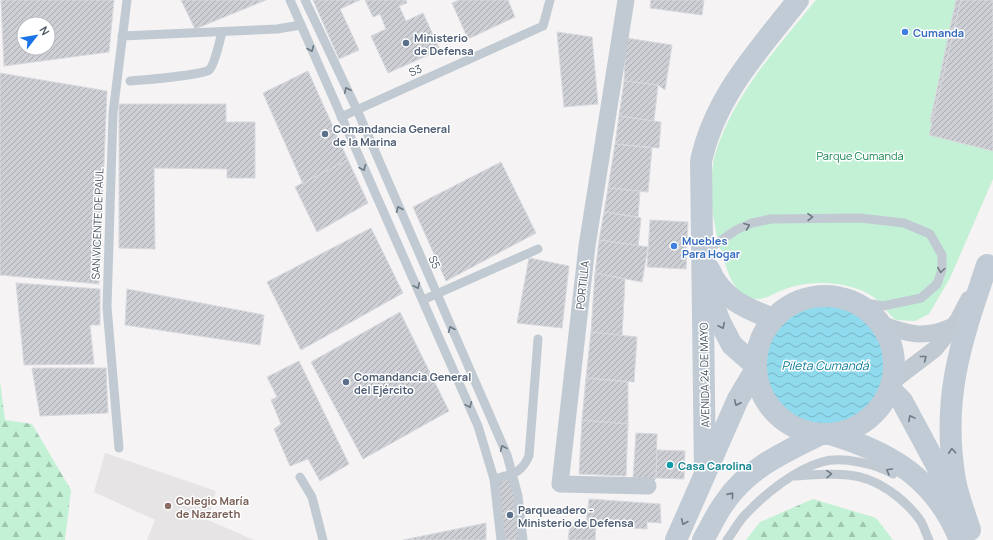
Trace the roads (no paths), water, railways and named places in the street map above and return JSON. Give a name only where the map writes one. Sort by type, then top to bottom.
[{"type":"main road","name":"AVENIDA 24 DE MAYO","points":[[705,473],[701,161],[705,141],[726,94],[798,0]]},
{"type":"main road","name":"AVENIDA 24 DE MAYO","points":[[702,254],[714,282],[723,292],[741,305],[773,319]]},
{"type":"main road","points":[[968,537],[955,481],[952,447],[951,403],[959,352],[990,259]]},
{"type":"main road","name":"AVENIDA 24 DE MAYO","points":[[703,277],[712,304],[732,345],[756,367]]},
{"type":"main road","points":[[676,540],[738,399],[756,367],[761,339],[773,319],[787,307],[805,299],[830,296],[849,300],[866,310],[881,324],[892,348],[894,368],[891,385],[884,402],[871,418],[853,429],[826,435],[768,462],[741,483],[724,503],[703,540]]},
{"type":"main road","points":[[756,367],[763,396],[775,414],[786,423],[798,430],[826,435],[877,451],[895,461],[914,474],[931,491],[968,537]]},
{"type":"main road","points":[[891,385],[902,401],[968,537]]},
{"type":"street","name":"PORTILLA","points":[[626,0],[587,246],[560,484],[648,486]]},
{"type":"street","points":[[891,385],[935,350],[951,327],[958,320],[990,259]]},
{"type":"street","points":[[881,324],[904,332],[922,335],[934,334],[951,327]]},
{"type":"lane","name":"SAN VICENTE DE PAUL","points":[[119,448],[106,307],[113,113],[127,0]]},
{"type":"lane","points":[[290,0],[478,426],[494,479],[501,540]]},
{"type":"lane","name":"S5","points":[[305,0],[357,110],[507,455],[518,496],[523,540]]},
{"type":"lane","name":"S3","points":[[341,117],[543,26],[550,0]]},
{"type":"lane","points":[[122,36],[277,29],[301,25]]},
{"type":"lane","points":[[130,81],[198,73],[210,70],[222,32]]},
{"type":"lane","points":[[702,254],[736,230],[752,223],[779,218],[827,217],[879,220],[904,223],[930,234],[942,255],[942,270],[937,284],[921,298],[883,306],[849,300]]},
{"type":"lane","points":[[423,300],[538,249]]},
{"type":"lane","points":[[494,479],[513,474],[524,467],[528,456],[538,339]]},
{"type":"lane","points":[[727,540],[746,513],[790,477],[823,461],[855,461],[884,468],[907,482],[931,506],[940,518],[950,540]]},
{"type":"lane","points":[[790,477],[827,474],[850,475],[873,482],[896,496],[910,508],[921,522],[928,540]]},
{"type":"lane","points":[[300,477],[312,497],[323,540]]},
{"type":"water","name":"Pileta Cumandá","points":[[825,306],[836,307],[848,311],[867,323],[879,342],[883,354],[883,376],[879,388],[867,407],[848,419],[836,423],[825,424],[814,423],[802,419],[783,407],[771,388],[767,376],[766,365],[767,354],[771,342],[783,323],[802,311],[814,307]]},
{"type":"place","name":"Cumanda","points":[[905,32]]},
{"type":"place","name":"Ministerio de Defensa","points":[[406,43]]},
{"type":"place","name":"Comandancia General de la Marina","points":[[325,134]]},
{"type":"place","name":"Muebles Para Hogar","points":[[674,246]]},
{"type":"place","name":"Comandancia General del Ejército","points":[[346,382]]},
{"type":"place","name":"Casa Carolina","points":[[670,465]]},
{"type":"place","name":"Colegio María de Nazareth","points":[[168,506]]},
{"type":"place","name":"Parqueadero - Ministerio de Defensa","points":[[510,515]]},
{"type":"park label","name":"Parque Cumandá","points":[[860,155]]}]
